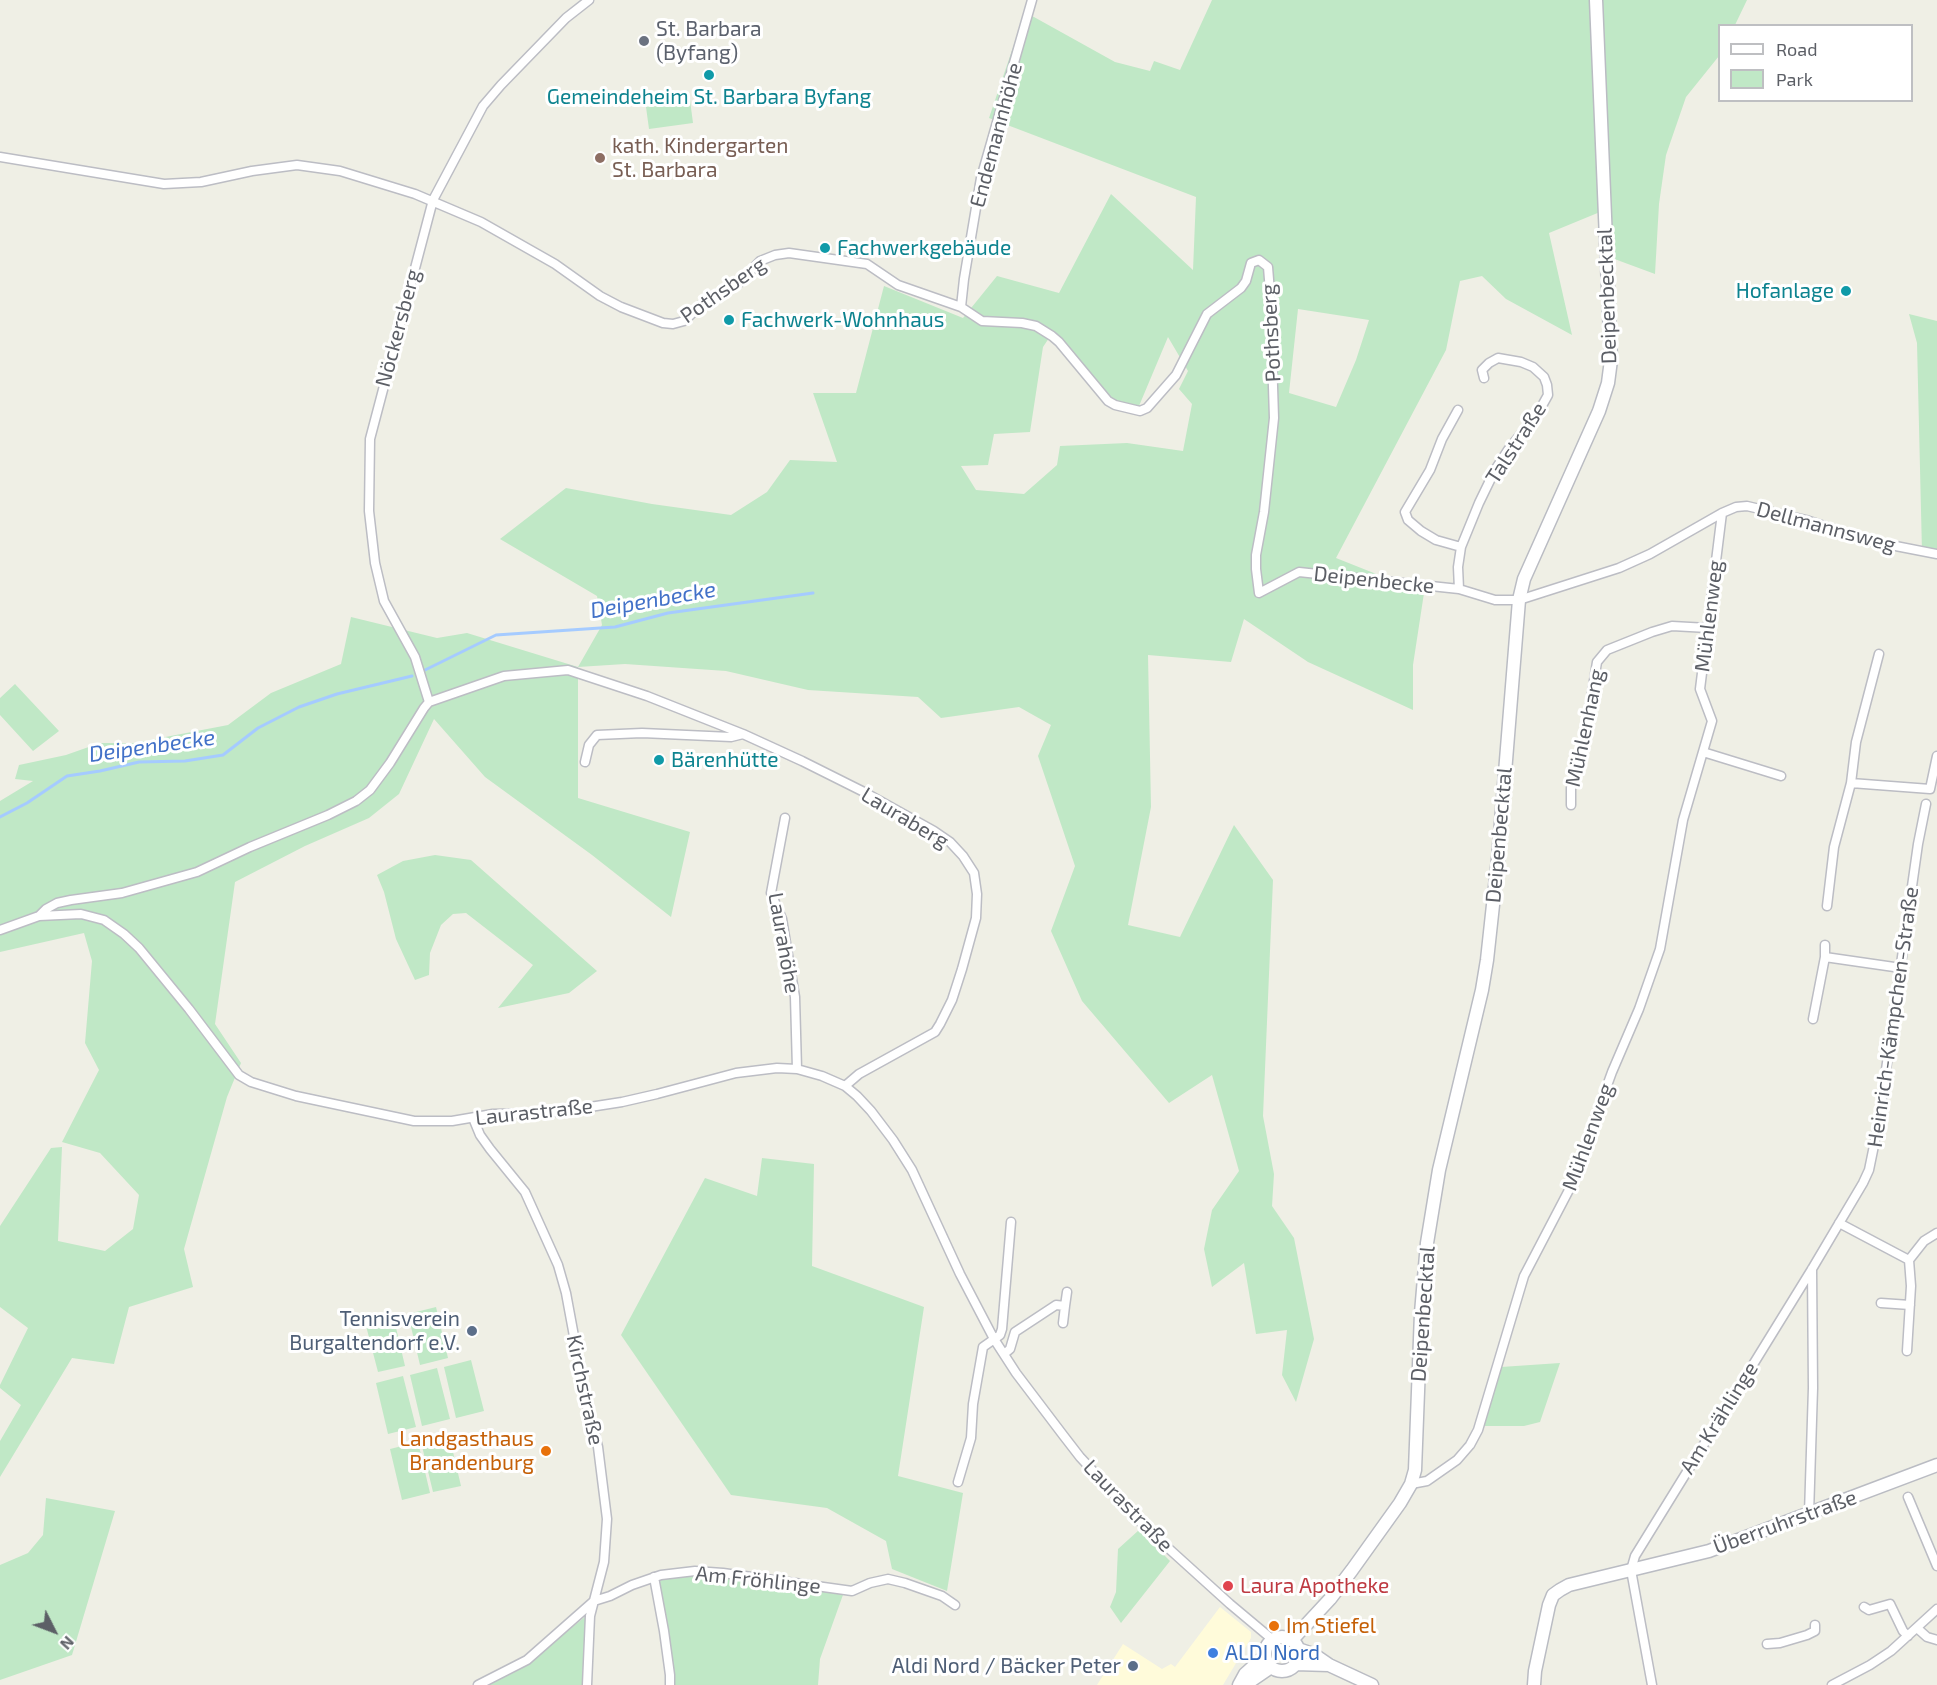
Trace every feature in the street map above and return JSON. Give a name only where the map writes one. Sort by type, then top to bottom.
[{"type":"main road","name":"Deipenbecktal","points":[[1294,1644],[1390,1518],[1411,1484],[1415,1470],[1427,1243],[1439,1170],[1482,990],[1487,960],[1498,859],[1519,600],[1528,570],[1599,411],[1608,383],[1611,360],[1596,0]]},
{"type":"main road","name":"Überruhrstraße","points":[[1534,1685],[1549,1605],[1553,1595],[1569,1585],[1709,1551],[1937,1465]]},
{"type":"main road","points":[[1329,1665],[1295,1664],[1284,1670],[1277,1670],[1268,1662],[1265,1650],[1273,1640],[1286,1638],[1329,1665],[1372,1685]]},
{"type":"main road","points":[[1294,1644],[1298,1657],[1295,1664]]},
{"type":"main road","points":[[1239,1685],[1252,1680],[1268,1662]]},
{"type":"street","name":"Nöckersberg","points":[[429,702],[415,657],[384,601],[375,563],[369,511],[370,439],[433,200],[483,106],[566,18],[589,0]]},
{"type":"street","name":"Endemannhöhe","points":[[961,308],[981,178],[1032,0]]},
{"type":"street","name":"Pothsberg","points":[[0,157],[164,184],[201,182],[252,171],[297,165],[340,171],[433,200],[481,222],[555,264],[600,297],[663,323],[674,324],[684,321],[701,305],[739,283],[760,261],[767,257],[782,253],[867,264],[898,285],[961,308],[982,321],[1036,326],[1059,342],[1108,401],[1140,411],[1148,408],[1176,375],[1211,310],[1241,288],[1246,281],[1251,263],[1259,260],[1268,267],[1274,418],[1264,512],[1256,555],[1259,593]]},
{"type":"street","name":"Talstraße","points":[[1459,589],[1458,567],[1461,547],[1479,503],[1495,470],[1538,413],[1548,395],[1544,377],[1533,367],[1521,362],[1498,358],[1482,370],[1484,378]]},
{"type":"street","points":[[1458,410],[1442,439],[1430,471],[1406,512],[1408,520],[1420,531],[1436,540],[1461,547]]},
{"type":"street","name":"Dellmannsweg","points":[[1519,600],[1619,568],[1650,555],[1736,507],[1758,507],[1870,541],[1937,554]]},
{"type":"street","name":"Mühlenweg","points":[[1411,1484],[1427,1481],[1457,1460],[1470,1445],[1478,1430],[1524,1276],[1570,1188],[1660,949],[1683,820],[1712,721],[1700,689],[1722,513]]},
{"type":"street","name":"Deipenbecke","points":[[1259,593],[1299,572],[1459,589]]},
{"type":"street","points":[[1459,589],[1495,600],[1519,600]]},
{"type":"street","name":"Mühlenhang","points":[[1571,805],[1571,788],[1584,743],[1597,662],[1608,650],[1652,632],[1672,626],[1708,628]]},
{"type":"street","points":[[1827,906],[1834,847],[1851,783],[1856,742],[1879,654]]},
{"type":"street","name":"Lauraberg","points":[[429,702],[504,676],[568,670],[618,686],[743,734],[864,792],[950,842],[974,873],[977,894],[976,918],[952,1000],[935,1032],[859,1074],[845,1086]]},
{"type":"street","points":[[39,916],[57,903],[122,893],[197,872],[228,856],[328,815],[356,801],[380,779],[423,708],[429,702]]},
{"type":"street","points":[[585,762],[589,745],[597,735],[731,737],[743,734]]},
{"type":"street","points":[[1703,752],[1781,776]]},
{"type":"street","points":[[1851,783],[1930,789],[1937,756]]},
{"type":"street","name":"Heinrich-Kämpchen-Straße","points":[[1812,1269],[1863,1183],[1873,1155],[1918,844],[1926,804]]},
{"type":"street","name":"Laurahöhe","points":[[785,818],[771,893],[782,919],[795,997],[797,1069]]},
{"type":"street","name":"Laurastraße","points":[[0,930],[39,916],[81,914],[104,920],[139,948],[186,1005],[238,1075],[251,1082],[297,1096],[414,1121],[452,1121],[493,1114],[545,1113],[622,1102],[736,1073],[777,1068],[797,1069],[845,1086],[871,1111],[912,1170],[960,1274],[994,1340],[1063,1436],[1132,1512],[1230,1604],[1273,1640]]},
{"type":"street","points":[[1813,1019],[1825,957],[1825,945]]},
{"type":"street","points":[[1825,957],[1901,968]]},
{"type":"street","name":"Kirchstraße","points":[[473,1118],[480,1135],[525,1192],[558,1265],[566,1293],[586,1401],[598,1447],[607,1519],[604,1562],[590,1616],[587,1685]]},
{"type":"street","points":[[958,1482],[970,1438],[979,1361],[983,1347],[1000,1335],[1002,1329],[1011,1222]]},
{"type":"street","points":[[1839,1223],[1908,1260],[1911,1270],[1907,1351]]},
{"type":"street","points":[[1908,1260],[1924,1241],[1937,1233]]},
{"type":"street","points":[[1809,1514],[1813,1388],[1812,1269]]},
{"type":"street","name":"Am Krählinge","points":[[1631,1570],[1635,1556],[1812,1269]]},
{"type":"street","points":[[1063,1323],[1067,1292]]},
{"type":"street","points":[[1881,1304],[1910,1305]]},
{"type":"street","points":[[1004,1354],[1010,1348],[1015,1332],[1056,1305],[1065,1306]]},
{"type":"street","points":[[1908,1497],[1937,1566]]},
{"type":"street","points":[[1631,1570],[1652,1685]]},
{"type":"street","name":"Am Fröhlinge","points":[[478,1685],[527,1660],[594,1601],[654,1577],[695,1571],[723,1573],[852,1592],[870,1583],[888,1579],[905,1582],[942,1596],[955,1605]]},
{"type":"street","points":[[654,1577],[664,1631],[670,1685]]},
{"type":"street","points":[[1864,1607],[1869,1610],[1890,1604],[1903,1631],[1908,1636]]},
{"type":"street","points":[[1832,1685],[1870,1665],[1908,1636],[1937,1609]]},
{"type":"street","points":[[1767,1644],[1780,1643],[1807,1635],[1815,1631],[1815,1625]]},
{"type":"street","points":[[1917,1628],[1927,1637],[1937,1640]]},
{"type":"shaded area","points":[[1220,1607],[1251,1632],[1251,1638],[1223,1685],[1097,1685],[1123,1644],[1162,1669],[1171,1664],[1175,1667]]},
{"type":"green space","points":[[1212,0],[1592,0],[1600,212],[1549,233],[1572,335],[1506,299],[1482,276],[1460,281],[1446,350],[1336,558],[1424,593],[1413,665],[1413,710],[1308,662],[1244,619],[1231,662],[1148,655],[1151,807],[1128,925],[1180,937],[1234,825],[1273,880],[1263,1116],[1274,1174],[1272,1206],[1294,1238],[1314,1339],[1296,1402],[1282,1375],[1287,1330],[1256,1334],[1244,1263],[1212,1287],[1204,1249],[1212,1210],[1239,1171],[1212,1075],[1169,1103],[1082,1001],[1051,931],[1075,866],[1038,756],[1051,725],[1019,707],[941,718],[918,697],[808,690],[726,671],[625,664],[578,667],[602,625],[597,596],[500,539],[566,488],[652,504],[731,515],[767,492],[790,460],[837,462],[813,393],[856,393],[884,286],[963,318],[997,276],[1059,293],[1111,194],[1193,270],[1196,197],[989,118],[1025,12],[1115,62],[1150,71],[1154,61],[1180,70]],"holes":[[[1298,309],[1369,320],[1356,360],[1336,407],[1289,393]],[[1168,337],[1188,371],[1179,389],[1192,404],[1183,451],[1127,443],[1060,446],[1057,465],[1024,494],[976,490],[961,466],[988,465],[994,434],[1030,432],[1043,347],[1049,338],[1116,402],[1139,406]]]},
{"type":"green space","points":[[1599,0],[1747,0],[1735,24],[1718,24],[1718,57],[1686,97],[1666,155],[1659,204],[1655,274],[1609,257]]},
{"type":"green space","points":[[690,100],[693,123],[649,129],[646,107]]},
{"type":"green space","points":[[1909,314],[1937,321],[1937,554],[1922,552],[1917,343]]},
{"type":"green space","points":[[351,617],[437,638],[467,633],[578,667],[578,798],[690,832],[671,917],[592,855],[485,777],[434,719],[399,794],[369,818],[305,846],[235,882],[215,1024],[241,1063],[227,1097],[184,1249],[193,1287],[129,1307],[114,1364],[72,1358],[0,1477],[0,1441],[21,1405],[0,1388],[0,1385],[28,1328],[0,1307],[0,1226],[51,1148],[62,1147],[58,1241],[105,1251],[133,1229],[139,1195],[100,1153],[62,1142],[99,1070],[85,1043],[92,961],[84,933],[0,952],[0,801],[33,781],[15,779],[19,765],[66,755],[100,743],[134,743],[228,725],[271,693],[341,664]]},
{"type":"green space","points":[[15,684],[59,731],[33,751],[0,715],[0,698]]},
{"type":"green space","points":[[435,855],[471,860],[597,971],[569,993],[498,1008],[533,965],[466,913],[453,914],[441,925],[430,953],[429,975],[415,980],[396,939],[384,892],[377,875],[403,861]]},
{"type":"green space","points":[[762,1158],[814,1164],[812,1266],[924,1307],[898,1476],[963,1493],[947,1591],[892,1569],[886,1541],[827,1508],[731,1495],[621,1335],[705,1178],[757,1196]]},
{"type":"green space","points":[[436,1307],[448,1358],[420,1365],[408,1314]]},
{"type":"green space","points":[[393,1315],[405,1366],[378,1372],[365,1322]]},
{"type":"green space","points":[[471,1360],[484,1411],[456,1418],[444,1367]]},
{"type":"green space","points":[[1560,1363],[1540,1422],[1524,1426],[1484,1426],[1501,1367]]},
{"type":"green space","points":[[437,1368],[450,1419],[422,1426],[410,1375]]},
{"type":"green space","points":[[403,1376],[416,1427],[388,1434],[376,1383]]},
{"type":"green space","points":[[449,1435],[461,1486],[433,1492],[421,1442]]},
{"type":"green space","points":[[418,1442],[430,1493],[402,1500],[390,1449]]},
{"type":"green space","points":[[46,1498],[115,1511],[72,1655],[0,1680],[0,1565],[28,1553],[43,1535]]},
{"type":"green space","points":[[1139,1530],[1170,1561],[1121,1623],[1110,1607],[1116,1592],[1118,1549]]},
{"type":"green space","points":[[694,1573],[844,1592],[820,1659],[818,1685],[673,1685],[657,1578]]},
{"type":"green space","points":[[586,1616],[582,1685],[484,1685],[532,1660]]},
{"type":"waterway","name":"Deipenbecke","points":[[423,671],[496,635],[615,627],[668,613],[813,593]]},
{"type":"waterway","name":"Deipenbecke","points":[[0,817],[27,803],[67,776],[139,762],[185,761],[223,755],[258,728],[299,707],[337,694],[412,676]]},
{"type":"place","name":"St. Barbara (Byfang)","points":[[644,41]]},
{"type":"place","name":"Gemeindeheim St. Barbara Byfang","points":[[709,75]]},
{"type":"place","name":"kath. Kindergarten St. Barbara","points":[[600,158]]},
{"type":"place","name":"Fachwerkgebäude","points":[[825,248]]},
{"type":"place","name":"Hofanlage","points":[[1846,291]]},
{"type":"place","name":"Fachwerk-Wohnhaus","points":[[729,320]]},
{"type":"place","name":"Bärenhütte","points":[[659,760]]},
{"type":"place","name":"Tennisverein Burgaltendorf e.V.","points":[[472,1331]]},
{"type":"place","name":"Landgasthaus Brandenburg","points":[[546,1451]]},
{"type":"place","name":"Laura Apotheke","points":[[1228,1586]]},
{"type":"place","name":"Im Stiefel","points":[[1274,1626]]},
{"type":"place","name":"ALDI Nord","points":[[1213,1653]]},
{"type":"place","name":"Aldi Nord / Bäcker Peter","points":[[1133,1666]]}]
